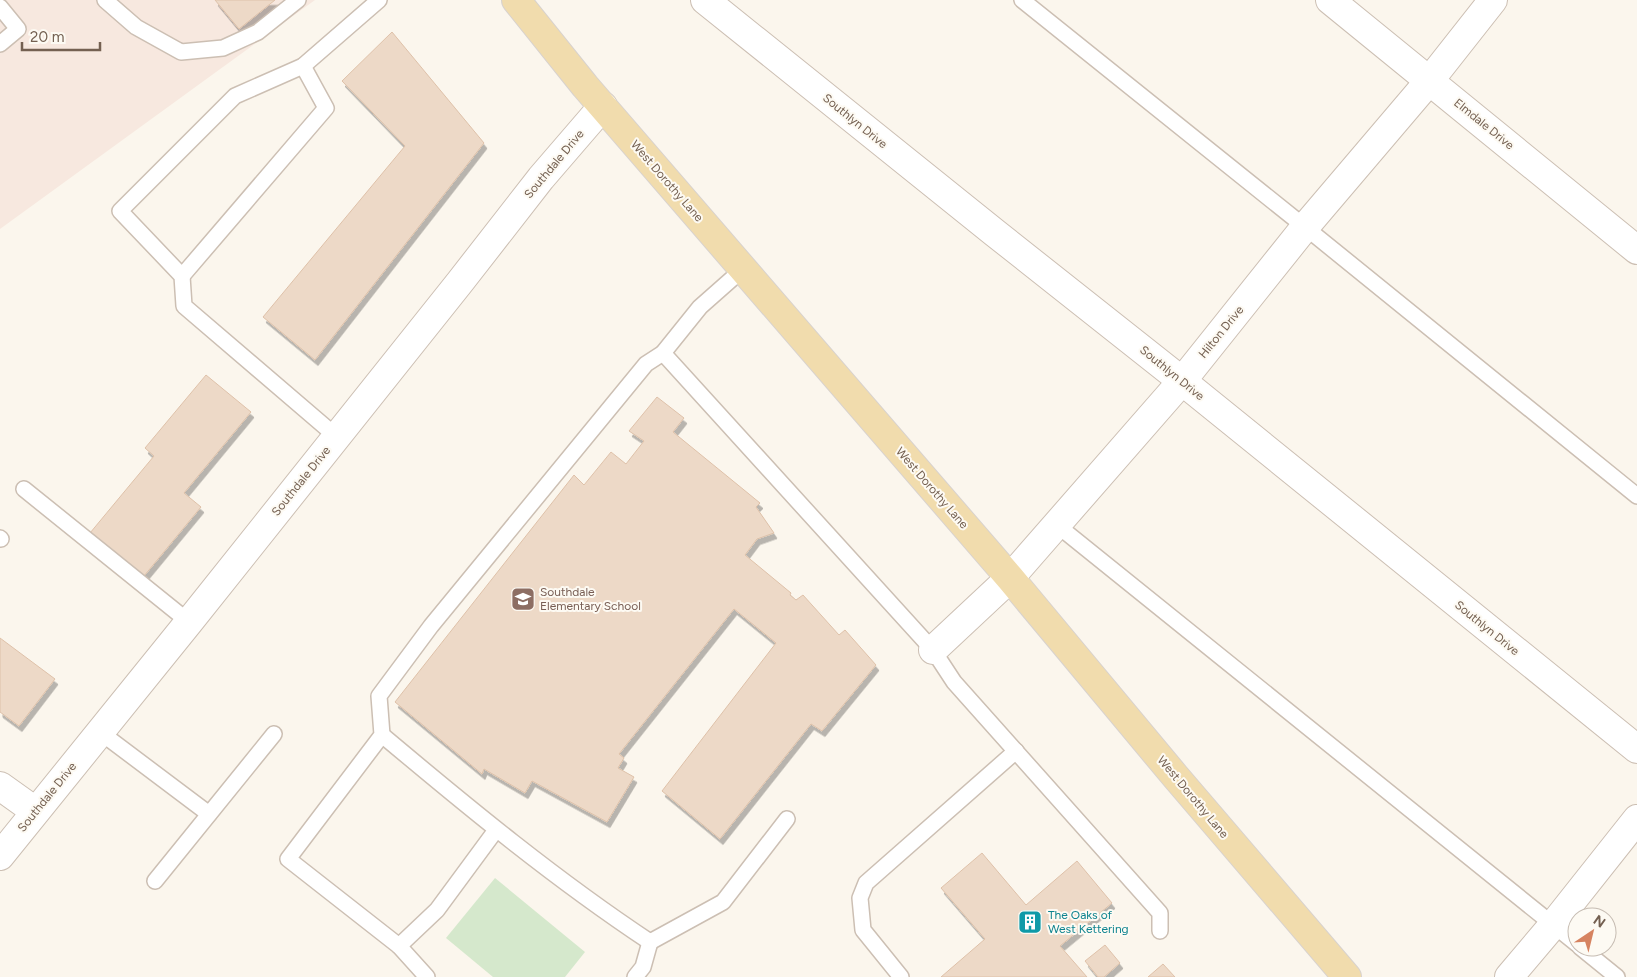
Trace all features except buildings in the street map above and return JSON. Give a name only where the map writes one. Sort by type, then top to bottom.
[{"type":"main road","name":"West Dorothy Lane","points":[[516,0],[602,106],[1010,578],[1346,977]]},
{"type":"street","name":"Southlyn Drive","points":[[705,0],[995,233],[1182,380],[1637,749]]},
{"type":"street","name":"Elmdale Drive","points":[[1330,0],[1637,250]]},
{"type":"street","name":"Hilton Drive","points":[[933,650],[1010,578],[1182,380],[1305,227],[1430,80],[1493,0]]},
{"type":"street","name":"Southdale Drive","points":[[0,856],[189,622],[541,178],[602,106]]},
{"type":"street","points":[[0,786],[35,812]]},
{"type":"street","points":[[1509,977],[1554,925],[1637,819]]},
{"type":"lane","points":[[105,0],[136,27],[181,52],[223,48],[258,32],[298,0]]},
{"type":"lane","points":[[336,437],[184,306],[182,276],[120,211],[235,96],[303,66],[379,0]]},
{"type":"lane","points":[[1022,0],[1637,496]]},
{"type":"lane","points":[[0,7],[18,29],[0,44]]},
{"type":"lane","points":[[182,276],[326,108],[303,66]]},
{"type":"lane","points":[[427,977],[399,946],[288,859],[382,736],[380,696],[431,626],[646,364],[663,353],[700,306],[743,269]]},
{"type":"lane","points":[[663,353],[933,650],[954,682],[1160,912],[1160,931]]},
{"type":"lane","points":[[24,489],[189,622]]},
{"type":"lane","points":[[1057,525],[1567,936]]},
{"type":"lane","points":[[100,732],[209,814]]},
{"type":"lane","points":[[155,881],[274,734]]},
{"type":"lane","points":[[382,736],[496,830],[598,908],[650,942]]},
{"type":"lane","points":[[902,977],[863,930],[860,898],[866,883],[1016,751]]},
{"type":"lane","points":[[635,977],[643,967],[650,942],[723,902],[787,819]]},
{"type":"lane","points":[[399,946],[438,910],[496,830]]},
{"type":"lane","points":[[1592,957],[1617,977]]},
{"type":"shaded area","points":[[0,0],[315,0],[0,229]]},
{"type":"green space","points":[[495,878],[585,952],[565,977],[493,977],[446,938]]},
{"type":"place","name":"Southdale Elementary School","points":[[523,599]]},
{"type":"place","name":"The Oaks of West Kettering","points":[[1030,922]]}]
